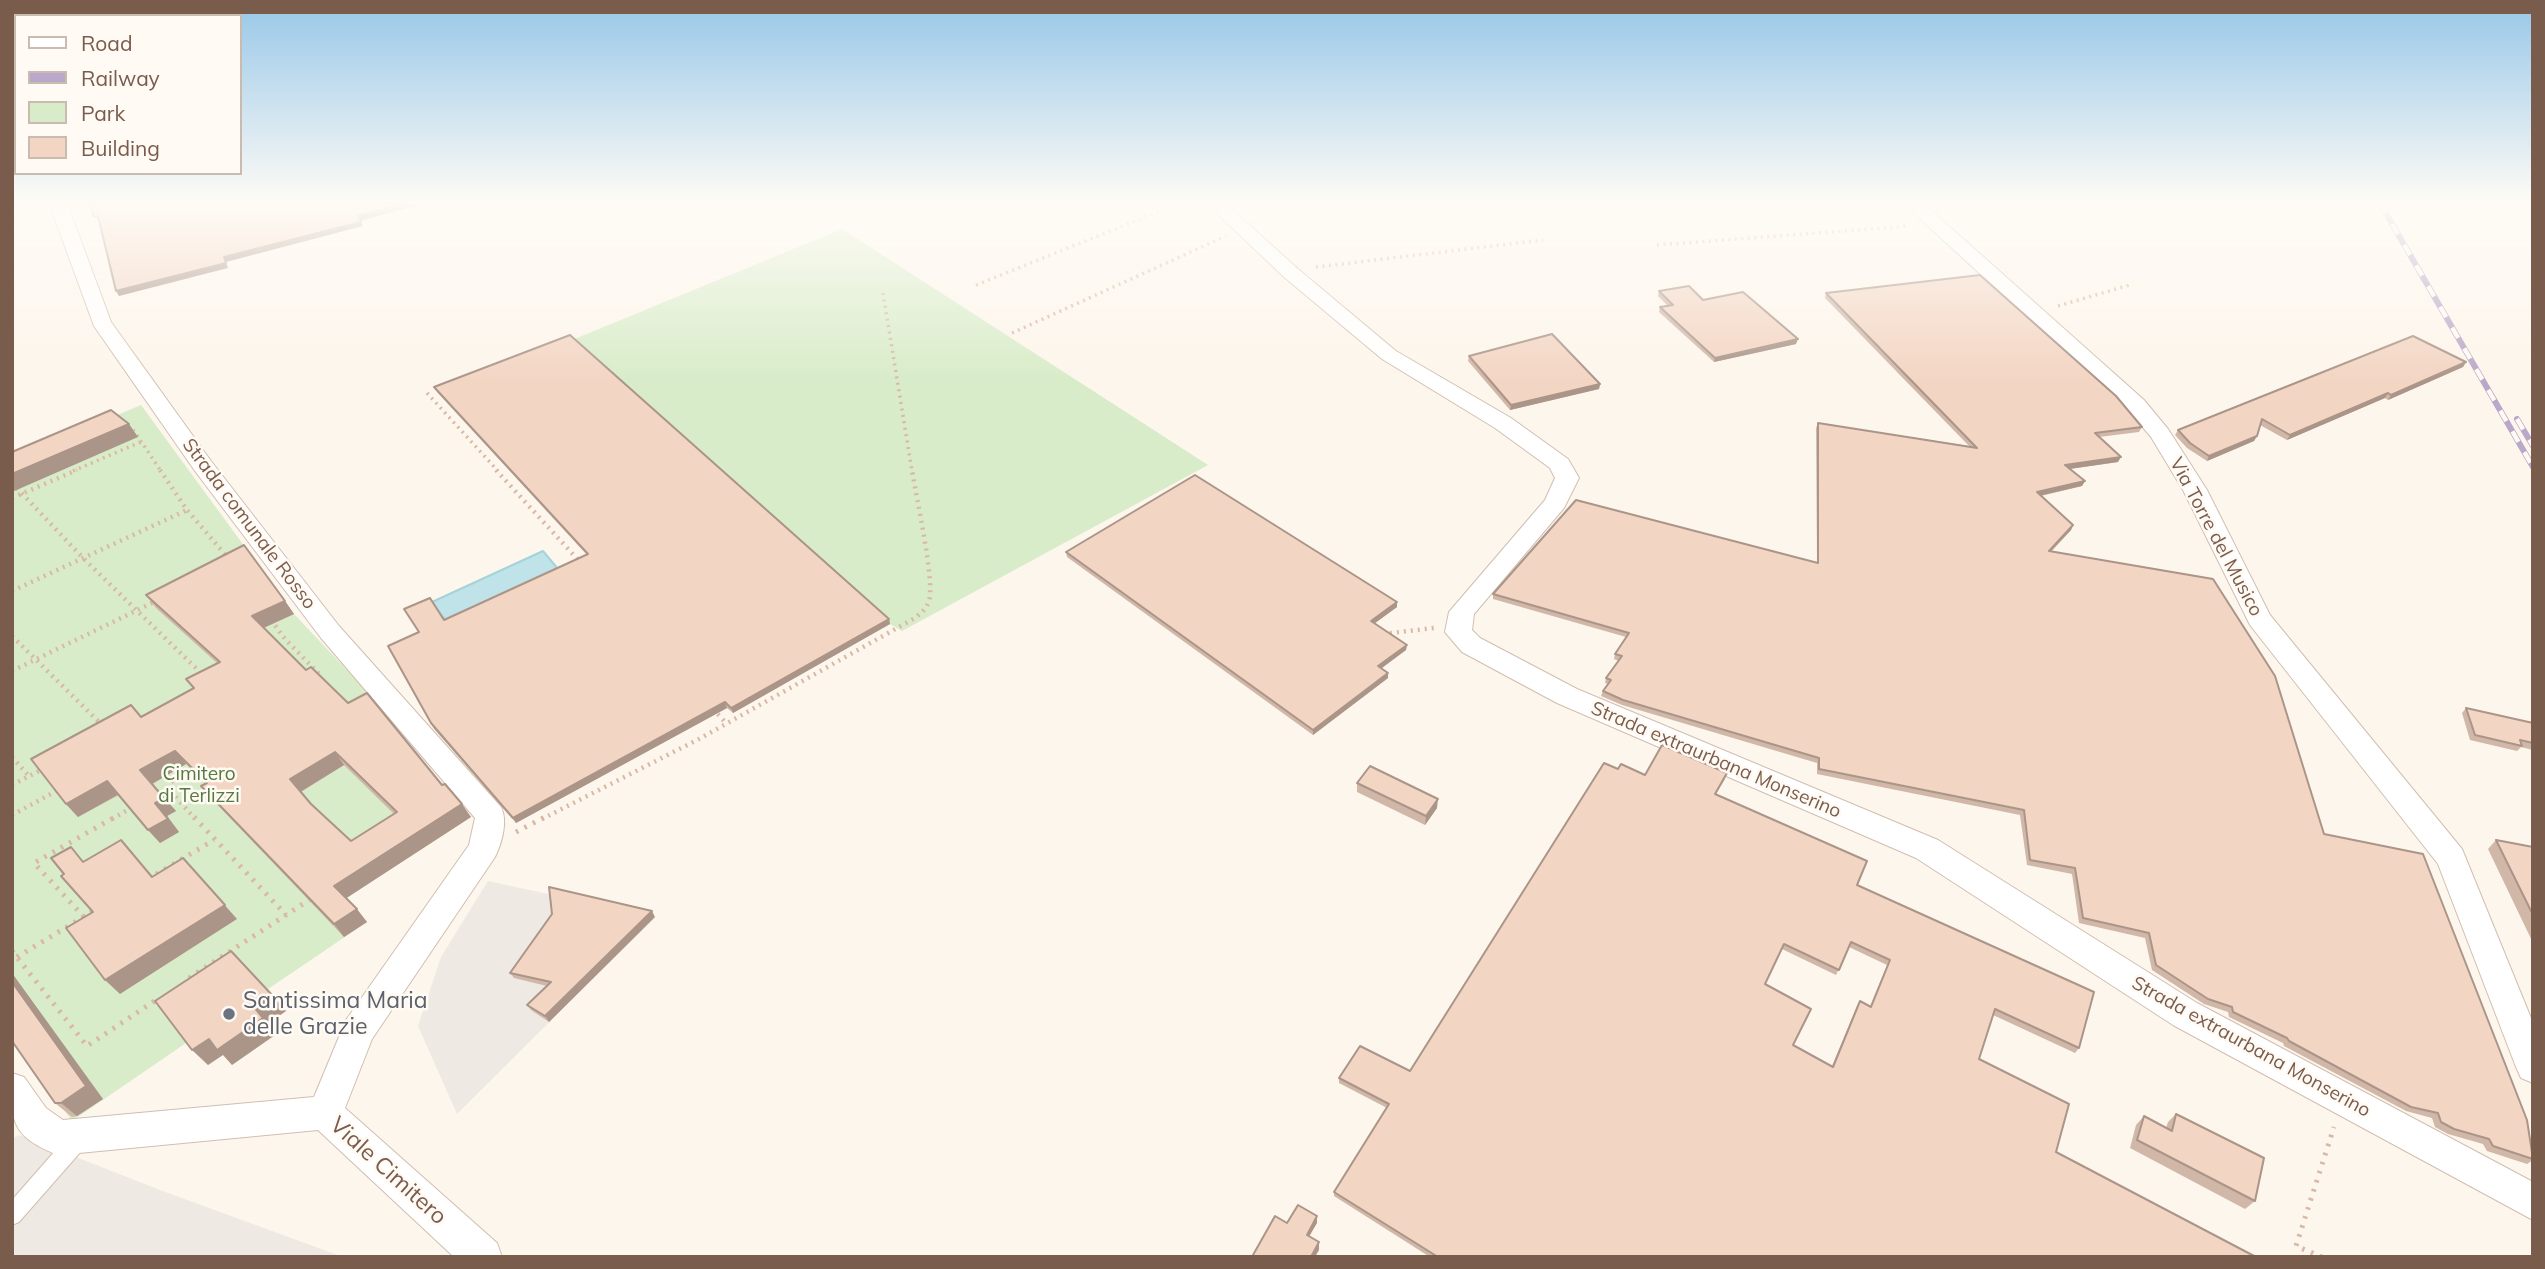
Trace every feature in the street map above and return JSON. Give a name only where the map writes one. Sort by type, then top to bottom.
[{"type":"street","name":"Strada comunale Rosso","points":[[79,262],[101,322],[204,466],[330,632],[490,815],[484,848]]},
{"type":"street","points":[[1280,262],[1389,355],[1503,423],[1560,464],[1567,478],[1556,503],[1462,612],[1458,632]]},
{"type":"street","name":"Via Torre del Musico","points":[[1978,262],[2136,405],[2160,434],[2195,490],[2259,620],[2451,858],[2533,1067]]},
{"type":"street","name":"Strada extraurbana Monserino","points":[[1458,632],[1471,645],[1567,696],[1927,849],[2185,1014],[2533,1202]]},
{"type":"street","points":[[12,1089],[33,1120],[58,1138],[81,1138],[325,1113],[358,1031],[484,848]]},
{"type":"street","name":"Viale Cimitero","points":[[325,1113],[482,1257]]},
{"type":"lane","points":[[12,1215],[81,1138]]},
{"type":"path","points":[[976,285],[1033,262]]},
{"type":"path","points":[[1012,333],[1168,262]]},
{"type":"path","points":[[1291,272],[1354,262]]},
{"type":"path","points":[[2033,313],[2133,284]]},
{"type":"path","points":[[484,848],[727,724],[915,618],[926,609],[930,598],[883,293]]},
{"type":"path","points":[[427,393],[586,569]]},
{"type":"path","points":[[120,433],[132,428],[187,510],[233,564]]},
{"type":"path","points":[[12,498],[143,441]]},
{"type":"path","points":[[12,483],[83,558],[139,609],[209,680]]},
{"type":"path","points":[[12,591],[187,510]]},
{"type":"path","points":[[12,671],[162,598]]},
{"type":"path","points":[[270,618],[285,639],[321,676],[310,682]]},
{"type":"path","points":[[1379,634],[1442,627],[1458,632]]},
{"type":"path","points":[[12,636],[110,733]]},
{"type":"path","points":[[274,645],[285,639]]},
{"type":"path","points":[[708,703],[727,724]]},
{"type":"path","points":[[12,757],[29,776]]},
{"type":"path","points":[[12,785],[52,764]]},
{"type":"path","points":[[159,792],[178,774],[170,764]]},
{"type":"path","points":[[12,815],[71,784]]},
{"type":"path","points":[[167,787],[286,915]]},
{"type":"path","points":[[84,917],[34,863],[131,808]]},
{"type":"path","points":[[143,882],[214,840]]},
{"type":"path","points":[[186,980],[309,900]]},
{"type":"path","points":[[107,903],[14,954],[87,1046],[164,995]]},
{"type":"path","points":[[2322,1257],[2296,1245],[2343,1099]]},
{"type":"shaded area","points":[[488,881],[655,917],[457,1114],[418,1026],[441,957]]},
{"type":"shaded area","points":[[20,1135],[343,1257],[12,1257],[12,1138]]},
{"type":"green space","points":[[761,262],[894,262],[1208,465],[902,631],[890,624],[572,340]]},
{"type":"green space","name":"Cimitero di Terlizzi","points":[[141,405],[294,614],[379,704],[468,819],[345,899],[367,922],[268,989],[286,1011],[269,1023],[277,1033],[275,1035],[232,1065],[224,1054],[208,1065],[189,1041],[72,1121],[12,1037],[12,459]]},
{"type":"water","points":[[543,551],[558,569],[446,621],[432,602]]},
{"type":"building","points":[[109,262],[226,263],[116,291]]},
{"type":"building","points":[[1980,275],[2116,396],[2142,427],[2095,433],[2121,457],[2065,465],[2085,481],[2037,492],[2073,525],[2049,551],[2213,579],[2275,676],[2324,834],[2423,854],[2527,1120],[2533,1159],[2493,1146],[2489,1139],[2454,1129],[2441,1122],[2438,1113],[2411,1107],[2287,1038],[2233,1012],[2232,1007],[2208,999],[2156,965],[2149,933],[2083,918],[2075,868],[2030,860],[2024,810],[1819,769],[1819,758],[1623,700],[1603,691],[1611,680],[1606,678],[1622,656],[1615,654],[1629,633],[1493,594],[1576,500],[1818,563],[1818,423],[1977,448],[1826,293]]},
{"type":"building","points":[[1689,286],[1703,300],[1743,292],[1798,339],[1715,358],[1660,307],[1673,305],[1659,291]]},
{"type":"building","points":[[1552,334],[1600,384],[1511,405],[1469,356]]},
{"type":"building","points":[[570,335],[889,619],[731,708],[725,702],[513,818],[431,723],[388,646],[419,632],[404,609],[430,598],[444,620],[588,554],[434,387]]},
{"type":"building","points":[[2413,336],[2466,362],[2290,435],[2262,419],[2257,436],[2209,456],[2190,443],[2178,430]]},
{"type":"building","points":[[111,410],[129,424],[12,474],[12,452]]},
{"type":"building","points":[[1195,475],[1397,602],[1371,621],[1407,645],[1378,666],[1388,673],[1313,730],[1066,552]]},
{"type":"building","points":[[244,545],[285,601],[252,616],[306,670],[311,667],[348,703],[367,693],[442,785],[445,784],[462,804],[334,886],[357,909],[334,924],[201,786],[207,783],[175,751],[140,770],[164,798],[155,803],[168,819],[148,830],[107,781],[66,804],[31,759],[131,705],[141,717],[194,688],[186,679],[220,662],[146,595]],"holes":[[[335,752],[397,812],[351,841],[311,804],[290,779]]]},
{"type":"building","points":[[2466,708],[2533,723],[2533,743],[2520,740],[2522,746],[2475,735]]},
{"type":"building","points":[[1662,745],[1727,773],[1715,794],[1867,861],[1857,885],[2094,992],[2079,1048],[1995,1009],[1979,1059],[2069,1104],[2056,1152],[2256,1257],[1438,1257],[1334,1192],[1389,1104],[1339,1078],[1360,1046],[1410,1071],[1604,763],[1618,769],[1621,764],[1645,775]],"holes":[[[1851,942],[1890,960],[1871,1007],[1860,1001],[1833,1067],[1793,1045],[1811,1009],[1765,984],[1784,944],[1839,970]]]},
{"type":"building","points":[[1370,766],[1438,799],[1426,816],[1357,783]]},
{"type":"building","points":[[121,840],[152,877],[183,858],[225,905],[105,980],[66,928],[93,912],[61,876],[64,874],[51,858],[71,847],[83,862]]},
{"type":"building","points":[[2496,840],[2533,847],[2533,915]]},
{"type":"building","points":[[549,887],[652,911],[545,1016],[527,1005],[551,982],[510,973],[552,914]]},
{"type":"building","name":"Santissima Maria delle Grazie","points":[[231,951],[272,995],[254,1007],[263,1018],[217,1050],[209,1039],[192,1050],[155,1001]]},
{"type":"building","points":[[12,982],[86,1086],[61,1103],[55,1103],[12,1041]]},
{"type":"building","points":[[2176,1114],[2264,1158],[2255,1201],[2137,1140],[2144,1116],[2172,1131]]},
{"type":"building","points":[[1298,1205],[1317,1216],[1307,1235],[1319,1242],[1311,1257],[1253,1255],[1275,1216],[1287,1223]]},
{"type":"railway","points":[[2414,262],[2533,467]]},
{"type":"railway","points":[[2517,419],[2533,446]]},
{"type":"place","name":"Santissima Maria delle Grazie","points":[[229,1014]]}]
